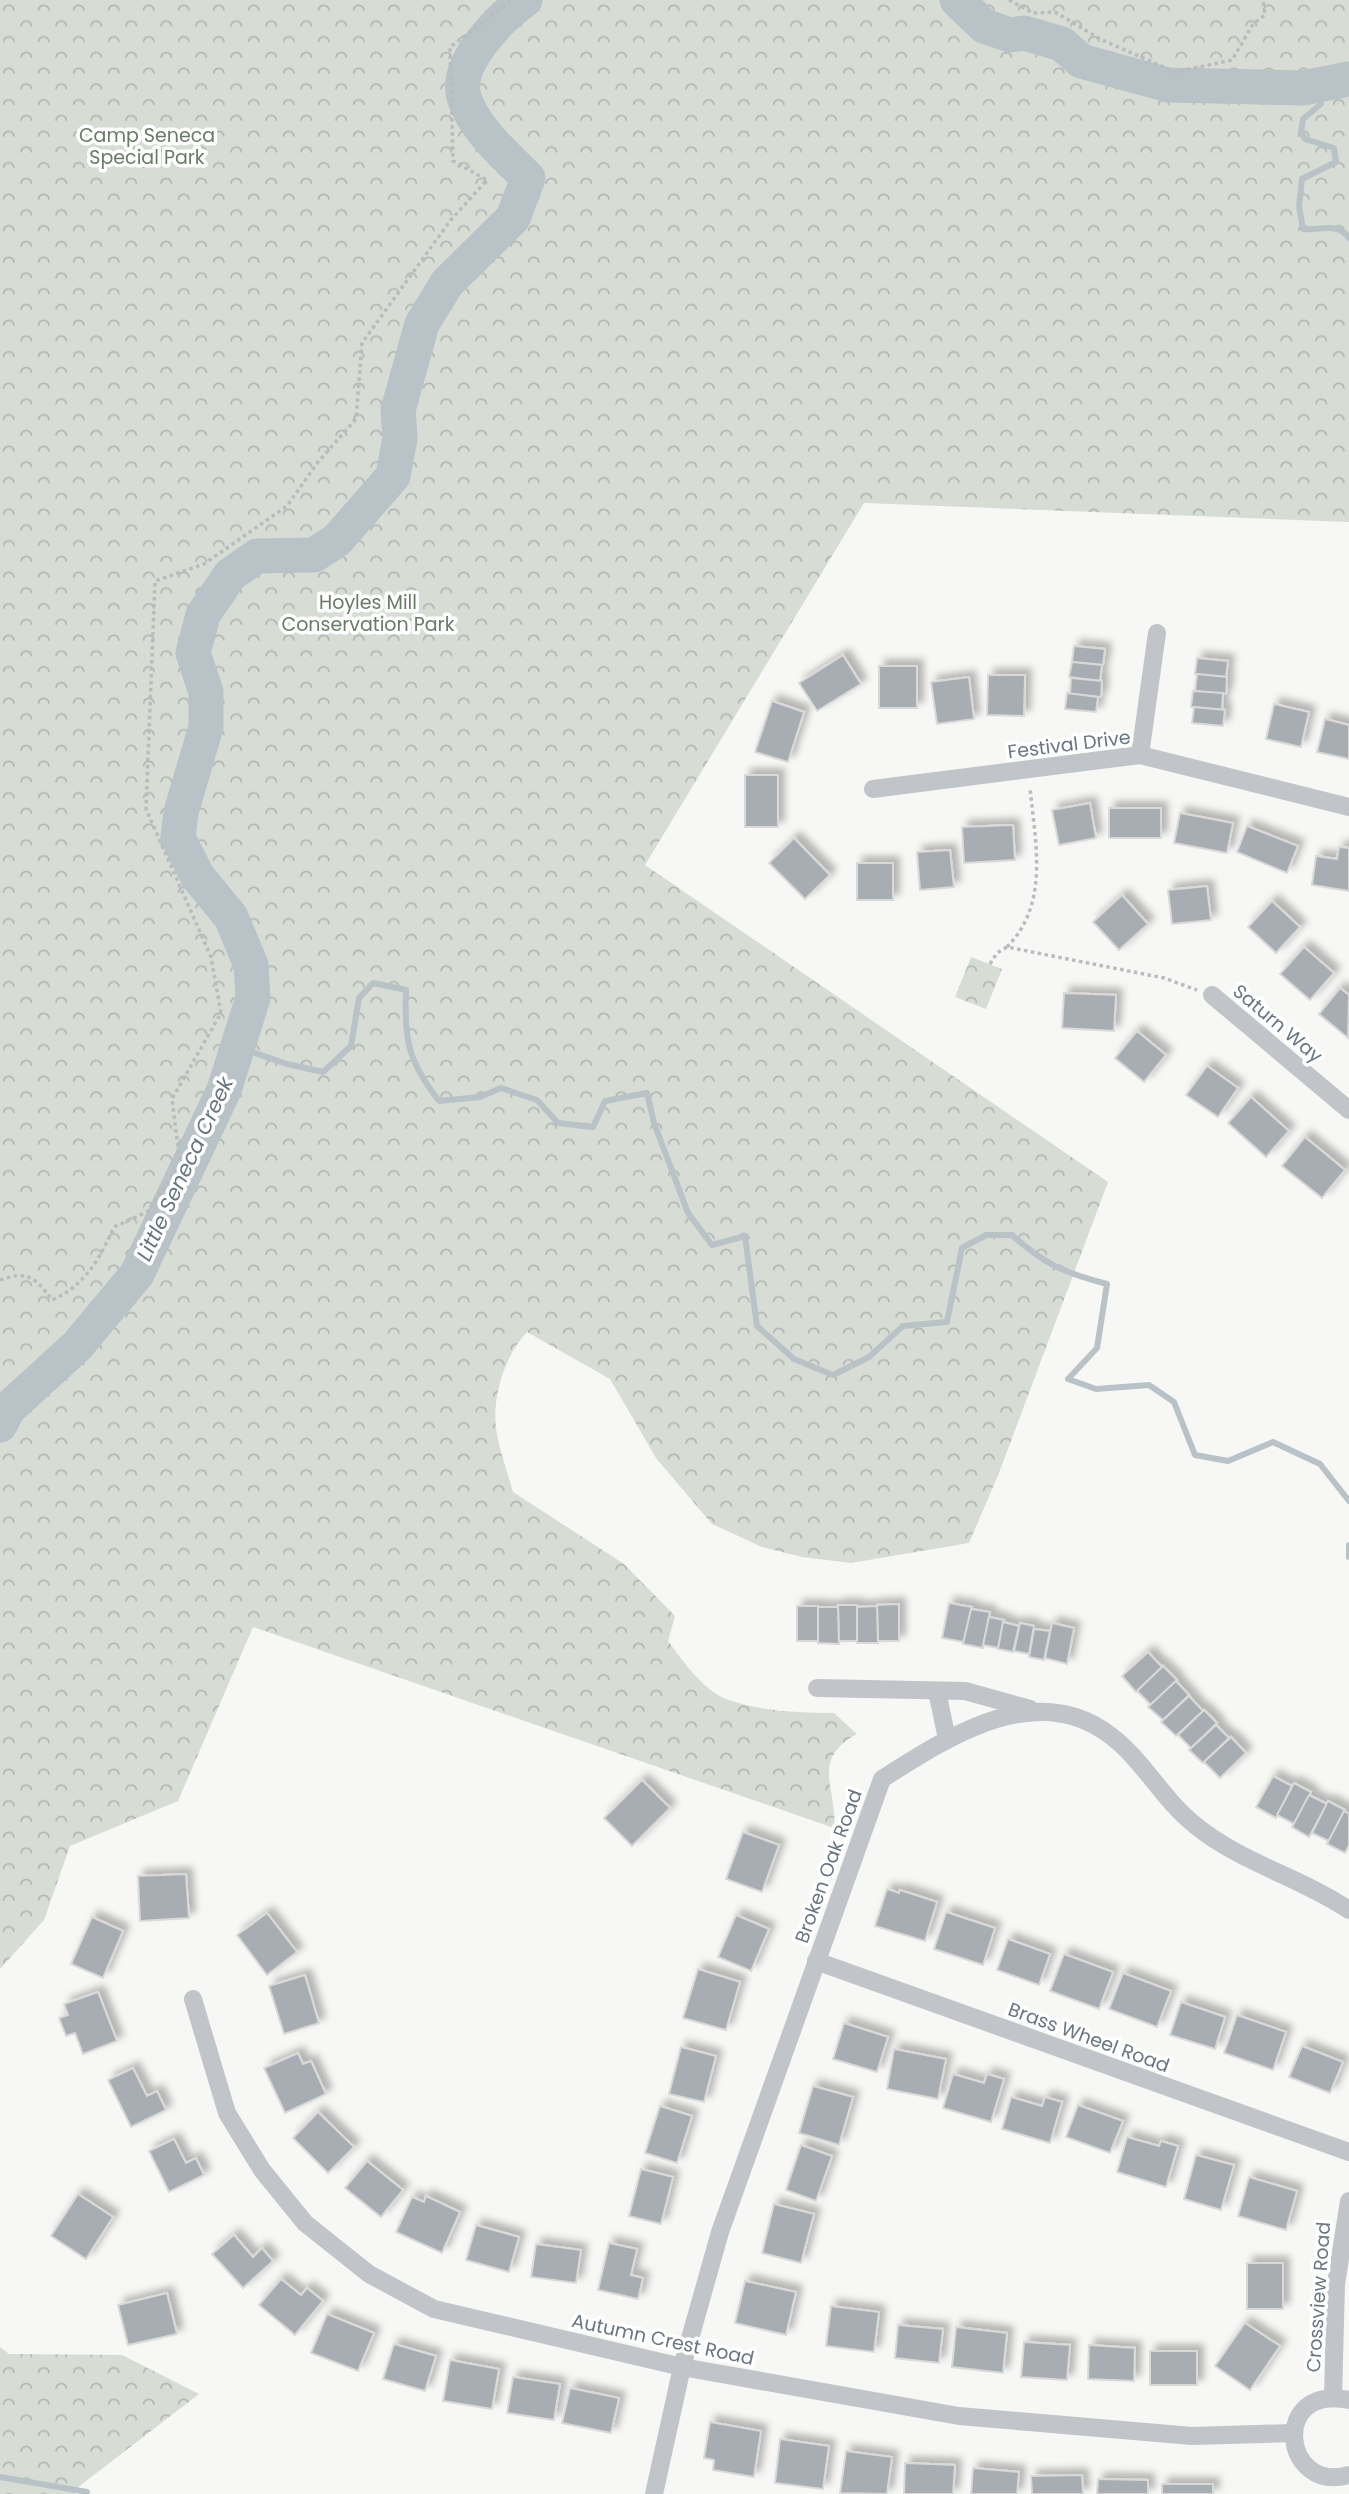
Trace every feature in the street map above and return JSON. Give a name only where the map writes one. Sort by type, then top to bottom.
[{"type":"street","points":[[1140,755],[1157,633]]},
{"type":"street","name":"Festival Drive","points":[[873,789],[1140,755],[1349,807]]},
{"type":"street","name":"Saturn Way","points":[[1212,995],[1349,1110]]},
{"type":"street","points":[[817,1688],[965,1692],[1033,1710]]},
{"type":"street","points":[[937,1691],[947,1739]]},
{"type":"street","name":"Broken Oak Road","points":[[654,2494],[682,2367],[720,2232],[882,1779],[947,1739],[1010,1714],[1033,1710],[1059,1713],[1091,1723],[1113,1737],[1193,1824],[1238,1854],[1349,1910]]},
{"type":"street","name":"Brass Wheel Road","points":[[816,1961],[1349,2152]]},
{"type":"street","name":"Autumn Crest Road","points":[[192,1999],[227,2113],[262,2170],[305,2223],[369,2274],[434,2309],[682,2367],[959,2416],[1192,2436],[1293,2432]]},
{"type":"street","name":"Crossview Road","points":[[1341,2398],[1336,2284],[1345,2213],[1349,2202]]},
{"type":"street","points":[[1341,2398],[1318,2400],[1306,2407],[1293,2432],[1294,2450],[1301,2463],[1314,2474],[1342,2482]]},
{"type":"path","points":[[0,1280],[25,1276],[38,1281],[52,1300],[67,1293],[99,1261],[114,1227],[146,1212],[180,1165],[172,1100],[221,1013],[211,957],[146,809],[155,581],[204,564],[287,506],[318,462],[356,419],[362,343],[450,221],[486,180],[453,161],[450,47],[513,0]]},
{"type":"path","points":[[1009,0],[1033,13],[1055,12],[1100,39],[1175,72],[1232,60],[1253,24],[1265,15],[1263,0]]},
{"type":"path","points":[[990,964],[997,953],[1024,930],[1039,868],[1026,770]]},
{"type":"path","points":[[1007,947],[1164,978],[1212,995]]},
{"type":"green space","name":"Hoyles Mill Conservation Park","points":[[0,0],[1349,0],[1349,522],[864,503],[645,865],[1108,1182],[999,1473],[969,1543],[851,1563],[802,1557],[762,1547],[712,1524],[656,1458],[610,1379],[527,1332],[506,1364],[498,1390],[495,1416],[499,1444],[513,1492],[624,1564],[675,1616],[668,1641],[709,1689],[726,1699],[765,1709],[834,1713],[857,1734],[842,1744],[830,1765],[834,1828],[253,1627],[178,1801],[70,1846],[44,1920],[0,1969]]},
{"type":"green space","points":[[971,957],[1002,969],[986,1009],[955,997]]},
{"type":"green space","points":[[0,2347],[9,2354],[122,2355],[199,2394],[77,2488],[75,2494],[0,2494]]},
{"type":"building","points":[[1074,646],[1105,649],[1103,665],[1072,662]]},
{"type":"building","points":[[843,655],[861,684],[817,711],[799,683]]},
{"type":"building","points":[[1197,658],[1228,661],[1226,677],[1195,674]]},
{"type":"building","points":[[1072,662],[1102,665],[1100,681],[1069,677]]},
{"type":"building","points":[[879,666],[917,666],[917,708],[879,708]]},
{"type":"building","points":[[1197,674],[1227,677],[1226,694],[1195,691]]},
{"type":"building","points":[[988,675],[1025,675],[1024,716],[987,715]]},
{"type":"building","points":[[969,677],[974,719],[937,724],[931,682]]},
{"type":"building","points":[[1071,678],[1102,681],[1101,697],[1070,694]]},
{"type":"building","points":[[1193,691],[1223,693],[1222,710],[1191,707]]},
{"type":"building","points":[[1067,693],[1098,697],[1096,712],[1065,709]]},
{"type":"building","points":[[772,701],[804,712],[788,762],[755,752]]},
{"type":"building","points":[[1274,704],[1309,712],[1301,747],[1266,739]]},
{"type":"building","points":[[1194,707],[1225,710],[1223,726],[1192,723]]},
{"type":"building","points":[[1325,719],[1349,725],[1349,759],[1317,752]]},
{"type":"building","points":[[745,775],[778,775],[778,827],[745,827]]},
{"type":"building","points":[[1090,803],[1096,838],[1059,845],[1052,810]]},
{"type":"building","points":[[1109,808],[1161,808],[1161,838],[1109,838]]},
{"type":"building","points":[[1180,813],[1233,823],[1227,853],[1174,843]]},
{"type":"building","points":[[1013,825],[1015,860],[964,863],[962,827]]},
{"type":"building","points":[[1247,826],[1298,846],[1287,873],[1237,852]]},
{"type":"building","points":[[794,838],[830,875],[805,899],[769,863]]},
{"type":"building","points":[[1339,847],[1349,848],[1349,891],[1312,885],[1316,856],[1337,859]]},
{"type":"building","points":[[950,850],[954,887],[920,890],[917,852]]},
{"type":"building","points":[[857,863],[893,863],[893,900],[857,900]]},
{"type":"building","points":[[1207,886],[1211,920],[1172,924],[1168,890]]},
{"type":"building","points":[[1122,895],[1148,924],[1119,950],[1093,922]]},
{"type":"building","points":[[1272,901],[1300,927],[1276,953],[1248,927]]},
{"type":"building","points":[[1304,947],[1334,973],[1310,1000],[1280,974]]},
{"type":"building","points":[[1340,988],[1349,995],[1348,1038],[1319,1014]]},
{"type":"building","points":[[1064,993],[1116,995],[1114,1031],[1062,1028]]},
{"type":"building","points":[[1137,1031],[1166,1055],[1144,1082],[1115,1058]]},
{"type":"building","points":[[1207,1066],[1238,1088],[1218,1117],[1186,1095]]},
{"type":"building","points":[[1251,1097],[1289,1131],[1266,1157],[1228,1123]]},
{"type":"building","points":[[1305,1137],[1345,1170],[1322,1198],[1282,1166]]},
{"type":"building","points":[[949,1603],[972,1607],[964,1642],[942,1638]]},
{"type":"building","points":[[899,1604],[899,1641],[878,1641],[877,1605]]},
{"type":"building","points":[[838,1605],[857,1605],[857,1641],[839,1641]]},
{"type":"building","points":[[797,1606],[818,1606],[818,1641],[797,1641]]},
{"type":"building","points":[[877,1606],[878,1643],[857,1643],[857,1607]]},
{"type":"building","points":[[818,1607],[838,1607],[839,1644],[818,1643]]},
{"type":"building","points":[[971,1609],[990,1612],[983,1648],[963,1644]]},
{"type":"building","points":[[989,1617],[1004,1620],[998,1648],[983,1645]]},
{"type":"building","points":[[1003,1622],[1019,1626],[1013,1652],[998,1649]]},
{"type":"building","points":[[1020,1623],[1034,1626],[1029,1654],[1014,1651]]},
{"type":"building","points":[[1052,1623],[1074,1628],[1067,1664],[1045,1658]]},
{"type":"building","points":[[1034,1629],[1050,1631],[1044,1660],[1029,1657]]},
{"type":"building","points":[[1148,1652],[1162,1667],[1136,1692],[1122,1676]]},
{"type":"building","points":[[1163,1666],[1177,1680],[1151,1705],[1137,1691]]},
{"type":"building","points":[[1176,1681],[1189,1695],[1163,1720],[1148,1707]]},
{"type":"building","points":[[1189,1696],[1203,1711],[1176,1736],[1161,1722]]},
{"type":"building","points":[[1204,1710],[1217,1723],[1191,1748],[1178,1735]]},
{"type":"building","points":[[1216,1725],[1229,1738],[1203,1763],[1189,1750]]},
{"type":"building","points":[[1231,1737],[1246,1753],[1220,1778],[1204,1762]]},
{"type":"building","points":[[1273,1776],[1292,1786],[1276,1818],[1256,1807]]},
{"type":"building","points":[[642,1780],[670,1808],[632,1846],[604,1818]]},
{"type":"building","points":[[1294,1783],[1311,1792],[1294,1824],[1277,1815]]},
{"type":"building","points":[[1309,1795],[1327,1804],[1309,1837],[1292,1827]]},
{"type":"building","points":[[1328,1801],[1345,1810],[1329,1841],[1312,1833]]},
{"type":"building","points":[[1344,1811],[1349,1814],[1349,1845],[1345,1853],[1327,1844]]},
{"type":"building","points":[[743,1832],[779,1845],[762,1892],[726,1879]]},
{"type":"building","points":[[186,1874],[189,1918],[140,1921],[138,1876]]},
{"type":"building","points":[[887,1889],[899,1893],[900,1890],[937,1902],[925,1941],[875,1926]]},
{"type":"building","points":[[946,1912],[995,1928],[983,1965],[934,1949]]},
{"type":"building","points":[[267,1913],[297,1952],[267,1975],[237,1935]]},
{"type":"building","points":[[736,1915],[769,1929],[751,1971],[718,1957]]},
{"type":"building","points":[[92,1917],[123,1931],[103,1978],[71,1964]]},
{"type":"building","points":[[1008,1939],[1050,1954],[1039,1985],[997,1970]]},
{"type":"building","points":[[1064,1954],[1113,1972],[1099,2009],[1050,1991]]},
{"type":"building","points":[[698,1969],[740,1982],[726,2030],[683,2018]]},
{"type":"building","points":[[1123,1973],[1171,1991],[1157,2027],[1109,2009]]},
{"type":"building","points":[[305,1975],[319,2023],[284,2034],[269,1986]]},
{"type":"building","points":[[98,1992],[117,2041],[83,2054],[75,2033],[66,2036],[59,2018],[68,2015],[64,2004]]},
{"type":"building","points":[[1181,2002],[1225,2017],[1215,2049],[1170,2035]]},
{"type":"building","points":[[1237,2015],[1286,2032],[1273,2070],[1224,2053]]},
{"type":"building","points":[[844,2023],[888,2037],[877,2072],[833,2059]]},
{"type":"building","points":[[1302,2046],[1343,2062],[1330,2093],[1289,2077]]},
{"type":"building","points":[[681,2047],[716,2056],[704,2102],[669,2094]]},
{"type":"building","points":[[894,2049],[946,2059],[938,2099],[887,2089]]},
{"type":"building","points":[[298,2053],[303,2064],[311,2061],[326,2094],[285,2113],[264,2068]]},
{"type":"building","points":[[133,2068],[147,2096],[157,2091],[166,2110],[131,2127],[108,2080]]},
{"type":"building","points":[[953,2074],[984,2083],[987,2074],[1004,2079],[991,2122],[943,2108]]},
{"type":"building","points":[[813,2086],[853,2097],[839,2145],[799,2133]]},
{"type":"building","points":[[1011,2097],[1042,2106],[1045,2097],[1062,2102],[1050,2143],[1002,2129]]},
{"type":"building","points":[[1078,2105],[1123,2121],[1110,2153],[1066,2137]]},
{"type":"building","points":[[660,2106],[692,2116],[677,2163],[645,2153]]},
{"type":"building","points":[[318,2112],[354,2147],[328,2173],[293,2138]]},
{"type":"building","points":[[1127,2137],[1159,2146],[1161,2141],[1178,2146],[1166,2187],[1117,2172]]},
{"type":"building","points":[[174,2139],[186,2163],[196,2158],[204,2175],[169,2192],[149,2151]]},
{"type":"building","points":[[801,2145],[832,2156],[816,2201],[786,2190]]},
{"type":"building","points":[[1196,2155],[1234,2165],[1221,2210],[1184,2199]]},
{"type":"building","points":[[367,2161],[403,2190],[381,2217],[345,2188]]},
{"type":"building","points":[[641,2169],[673,2177],[661,2224],[629,2216]]},
{"type":"building","points":[[1249,2177],[1297,2191],[1286,2230],[1238,2216]]},
{"type":"building","points":[[78,2194],[113,2217],[86,2259],[51,2236]]},
{"type":"building","points":[[426,2196],[460,2212],[442,2253],[396,2232],[412,2197],[424,2202]]},
{"type":"building","points":[[774,2204],[814,2214],[801,2263],[762,2253]]},
{"type":"building","points":[[476,2225],[519,2237],[509,2272],[466,2260]]},
{"type":"building","points":[[234,2235],[253,2257],[262,2248],[273,2261],[243,2288],[212,2254]]},
{"type":"building","points":[[609,2243],[637,2249],[631,2275],[643,2278],[638,2299],[598,2290]]},
{"type":"building","points":[[536,2244],[581,2250],[576,2283],[531,2277]]},
{"type":"building","points":[[1247,2263],[1283,2263],[1283,2309],[1247,2309]]},
{"type":"building","points":[[281,2279],[301,2295],[307,2288],[323,2301],[295,2335],[259,2305]]},
{"type":"building","points":[[745,2281],[796,2292],[786,2335],[735,2323]]},
{"type":"building","points":[[167,2293],[177,2334],[128,2345],[118,2305]]},
{"type":"building","points":[[831,2306],[879,2312],[874,2352],[826,2346]]},
{"type":"building","points":[[327,2314],[374,2333],[358,2371],[311,2353]]},
{"type":"building","points":[[1245,2323],[1280,2346],[1250,2390],[1215,2366]]},
{"type":"building","points":[[898,2325],[943,2329],[939,2363],[895,2358]]},
{"type":"building","points":[[956,2327],[1007,2333],[1003,2373],[952,2367]]},
{"type":"building","points":[[1024,2342],[1070,2345],[1067,2380],[1021,2377]]},
{"type":"building","points":[[394,2344],[436,2356],[425,2391],[383,2379]]},
{"type":"building","points":[[1089,2345],[1135,2348],[1134,2381],[1088,2379]]},
{"type":"building","points":[[1150,2351],[1197,2351],[1197,2385],[1150,2385]]},
{"type":"building","points":[[450,2360],[499,2369],[492,2409],[443,2401]]},
{"type":"building","points":[[513,2377],[560,2384],[554,2420],[507,2413]]},
{"type":"building","points":[[570,2388],[619,2398],[611,2433],[562,2423]]},
{"type":"building","points":[[710,2422],[761,2431],[754,2477],[713,2470],[714,2460],[704,2458]]},
{"type":"building","points":[[780,2439],[829,2446],[823,2489],[775,2483]]},
{"type":"building","points":[[846,2451],[892,2457],[887,2494],[840,2493]]},
{"type":"building","points":[[905,2463],[955,2465],[953,2494],[904,2494]]},
{"type":"building","points":[[973,2468],[1019,2472],[1017,2494],[971,2494]]},
{"type":"building","points":[[1082,2475],[1083,2494],[1032,2494],[1031,2476]]},
{"type":"building","points":[[1098,2479],[1148,2480],[1148,2494],[1097,2494]]},
{"type":"building","points":[[1162,2484],[1213,2484],[1213,2494],[1162,2494]]},
{"type":"waterway","name":"Little Seneca Creek","points":[[0,1425],[8,1409],[77,1346],[137,1274],[224,1090],[253,998],[251,965],[231,917],[198,877],[178,838],[181,812],[206,727],[206,692],[193,653],[203,615],[230,575],[257,556],[314,555],[337,540],[393,476],[400,438],[398,410],[422,324],[447,283],[513,218],[528,178],[491,141],[475,120],[464,97],[463,84],[466,70],[482,42],[525,0]]},
{"type":"waterway","name":"Little Seneca Creek","points":[[957,0],[984,26],[1010,35],[1024,33],[1062,44],[1081,61],[1168,85],[1303,88],[1349,79]]},
{"type":"waterway","points":[[1319,85],[1321,104],[1303,119],[1301,132],[1305,139],[1334,148],[1336,162],[1302,179],[1299,206],[1303,229],[1333,228],[1349,238]]},
{"type":"waterway","points":[[237,1047],[287,1064],[323,1072],[351,1046],[359,998],[373,983],[406,990],[406,1023],[410,1049],[420,1074],[439,1101],[480,1097],[501,1088],[537,1100],[558,1123],[593,1127],[605,1101],[647,1093],[654,1123],[688,1213],[712,1245],[745,1236],[757,1326],[794,1359],[833,1375],[869,1357],[903,1326],[947,1322],[962,1248],[986,1235],[1012,1235],[1056,1267],[1107,1284],[1097,1348],[1068,1379],[1096,1389],[1149,1385],[1174,1402],[1195,1455],[1228,1461],[1273,1442],[1320,1464],[1349,1501]]},
{"type":"waterway","points":[[1349,1545],[1349,1557]]},
{"type":"waterway","points":[[0,2477],[87,2492]]},
{"type":"park label","name":"Camp Seneca Special Park","points":[[147,146]]}]
